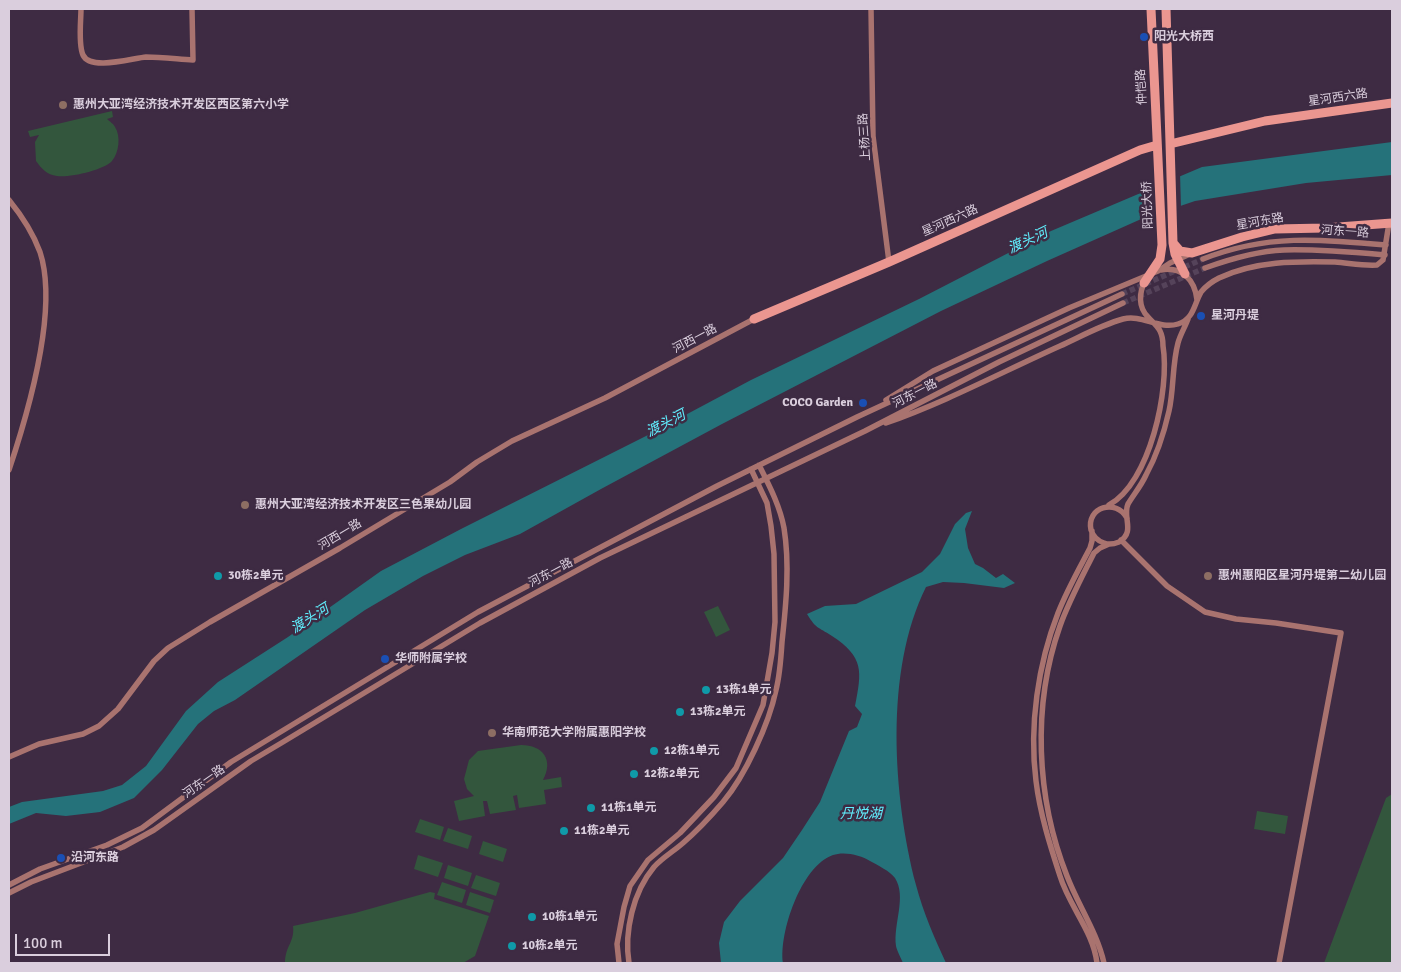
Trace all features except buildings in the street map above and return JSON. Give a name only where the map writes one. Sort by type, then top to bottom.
[{"type":"street","points":[[81,9],[81,46],[83,56],[86,59],[102,63],[115,63],[147,57],[193,60],[192,9]]},
{"type":"street","name":"上杨三路","points":[[871,9],[873,136],[889,262]]},
{"type":"street","name":"仲恺路","points":[[1151,9],[1158,163]]},
{"type":"street","points":[[1166,9],[1170,144]]},
{"type":"street","name":"星河西六路","points":[[1170,144],[1265,121],[1392,103]]},
{"type":"street","name":"阳光大桥","points":[[1170,144],[1173,242]]},
{"type":"street","name":"星河西六路","points":[[754,319],[889,262],[1131,154],[1157,145]]},
{"type":"street","name":"阳光大桥","points":[[1154,272],[1160,259],[1162,245],[1158,163]]},
{"type":"street","points":[[9,200],[27,224],[34,238],[44,273],[45,291],[43,330],[31,396],[9,470]]},
{"type":"street","points":[[1386,245],[1391,223]]},
{"type":"street","name":"星河东路","points":[[1173,242],[1178,250],[1184,253],[1203,254],[1242,236],[1276,229],[1325,228],[1391,223]]},
{"type":"street","name":"河东一路","points":[[870,411],[933,372],[1069,308],[1154,272],[1177,259],[1270,241],[1307,239],[1386,245],[1385,255],[1342,251],[1282,250],[1238,258],[1205,268]]},
{"type":"street","points":[[1173,242],[1177,259],[1196,290],[1197,300]]},
{"type":"street","points":[[1104,963],[1096,938],[1067,876],[1047,809],[1043,784],[1042,708],[1053,648],[1068,607],[1094,553],[1100,548],[1121,540],[1128,530],[1126,512],[1146,476],[1163,432],[1171,402],[1178,344],[1189,318],[1195,310],[1202,290],[1210,283],[1235,272],[1253,267],[1295,262],[1336,262],[1376,265],[1382,262],[1385,255]]},
{"type":"street","points":[[1097,963],[1088,936],[1061,881],[1048,839],[1036,780],[1034,735],[1036,708],[1043,660],[1051,632],[1058,612],[1090,548],[1093,517],[1096,512],[1118,501],[1124,494],[1136,477],[1155,432],[1163,388],[1165,358],[1160,330],[1147,316],[1140,300],[1144,282],[1154,272],[1167,269],[1177,270],[1185,274]]},
{"type":"street","name":"河东一路","points":[[9,885],[40,869],[107,845],[142,828],[237,758],[478,612],[759,465],[870,411],[1122,294]]},
{"type":"street","name":"河东一路","points":[[9,893],[30,882],[123,847],[154,830],[251,761],[480,623],[600,558],[865,431],[999,362],[1123,303]]},
{"type":"street","points":[[865,431],[925,410],[1116,322],[1136,318],[1162,326],[1172,326],[1189,318]]},
{"type":"street","name":"河西一路","points":[[9,757],[39,744],[83,734],[99,726],[118,709],[154,661],[168,648],[193,632],[340,548],[450,482],[477,462],[512,441],[605,398],[754,319]]},
{"type":"street","points":[[629,963],[627,947],[629,927],[641,885],[654,866],[684,842],[723,802],[749,761],[770,712],[774,697],[785,610],[786,545],[784,528],[778,507],[759,465]]},
{"type":"street","points":[[619,963],[616,944],[630,886],[648,860],[680,833],[714,797],[736,768],[764,705],[772,653],[775,594],[771,526],[767,503],[751,469]]},
{"type":"street","points":[[1108,506],[1120,509],[1127,518]]},
{"type":"street","points":[[1092,531],[1098,540],[1109,544]]},
{"type":"street","points":[[1121,540],[1168,586],[1205,612],[1236,619],[1341,633],[1279,963]]},
{"type":"shaded area","points":[[112,111],[113,117],[107,119],[114,125],[117,131],[118,144],[114,158],[108,164],[86,173],[62,176],[47,173],[36,161],[35,142],[39,135],[30,137],[28,131]]},
{"type":"shaded area","points":[[718,606],[730,630],[716,637],[704,612]]},
{"type":"shaded area","points":[[521,745],[541,751],[547,760],[546,773],[543,780],[561,777],[562,787],[544,790],[546,804],[519,808],[517,795],[513,796],[516,810],[490,814],[487,801],[483,801],[485,816],[459,821],[454,801],[474,796],[467,789],[464,779],[469,760],[478,751]]},
{"type":"shaded area","points":[[1392,794],[1392,963],[1324,963],[1386,798]]},
{"type":"shaded area","points":[[1257,811],[1288,816],[1285,834],[1254,829]]},
{"type":"shaded area","points":[[420,819],[444,827],[440,840],[415,832]]},
{"type":"shaded area","points":[[448,828],[472,836],[468,849],[443,841]]},
{"type":"shaded area","points":[[483,841],[507,849],[503,862],[479,854]]},
{"type":"shaded area","points":[[418,855],[443,863],[438,877],[414,869]]},
{"type":"shaded area","points":[[448,865],[472,873],[468,886],[444,878]]},
{"type":"shaded area","points":[[476,875],[500,883],[496,896],[471,888]]},
{"type":"shaded area","points":[[442,882],[466,890],[462,903],[437,895]]},
{"type":"shaded area","points":[[430,892],[435,893],[434,899],[489,916],[475,956],[463,963],[285,963],[285,957],[293,936],[293,926],[355,913]]},
{"type":"shaded area","points":[[470,892],[494,900],[490,913],[466,905]]},
{"type":"water","points":[[1392,142],[1392,175],[1306,183],[1195,201],[1139,220],[941,311],[722,424],[520,534],[465,555],[423,576],[365,610],[235,700],[214,711],[198,724],[162,770],[134,798],[100,812],[66,816],[36,813],[9,824],[9,807],[22,802],[103,791],[122,785],[146,766],[186,711],[218,682],[288,637],[381,571],[646,436],[751,380],[919,299],[1051,231],[1202,167]]},
{"type":"water","name":"丹悦湖","points":[[972,511],[965,529],[968,548],[975,564],[996,578],[1003,574],[1015,583],[1004,588],[943,582],[926,587],[913,620],[903,656],[898,695],[898,774],[908,850],[922,905],[946,963],[903,963],[896,946],[900,894],[895,878],[866,859],[857,855],[842,853],[833,855],[822,862],[811,872],[802,886],[794,902],[785,935],[783,963],[721,963],[719,943],[724,922],[740,901],[783,858],[802,830],[820,802],[849,731],[857,727],[862,714],[855,706],[859,674],[855,658],[842,644],[815,625],[807,614],[825,606],[856,604],[922,572],[940,554],[955,524],[966,513]]},
{"type":"pier","points":[[1180,173],[1181,208],[1150,219],[1149,186]]},
{"type":"tunnel","points":[[1122,294],[1203,259]]},
{"type":"tunnel","points":[[1123,303],[1205,268]]},
{"type":"place","name":"阳光大桥西","points":[[1144,37]]},
{"type":"place","name":"惠州大亚湾经济技术开发区西区第六小学","points":[[63,105]]},
{"type":"place","name":"星河丹堤","points":[[1201,316]]},
{"type":"place","name":"COCO Garden","points":[[863,403]]},
{"type":"place","name":"惠州大亚湾经济技术开发区三色果幼儿园","points":[[245,505]]},
{"type":"place","name":"30栋2单元","points":[[218,576]]},
{"type":"place","name":"惠州惠阳区星河丹堤第二幼儿园","points":[[1208,576]]},
{"type":"place","name":"华师附属学校","points":[[385,659]]},
{"type":"place","name":"13栋1单元","points":[[706,690]]},
{"type":"place","name":"13栋2单元","points":[[680,712]]},
{"type":"place","name":"华南师范大学附属惠阳学校","points":[[492,733]]},
{"type":"place","name":"12栋1单元","points":[[654,751]]},
{"type":"place","name":"12栋2单元","points":[[634,774]]},
{"type":"place","name":"11栋1单元","points":[[591,808]]},
{"type":"place","name":"11栋2单元","points":[[564,831]]},
{"type":"place","name":"沿河东路","points":[[61,858]]},
{"type":"place","name":"10栋1单元","points":[[532,917]]},
{"type":"place","name":"10栋2单元","points":[[512,946]]},
{"type":"water label","name":"渡头河","points":[[1028,241]]},
{"type":"water label","name":"渡头河","points":[[666,424]]},
{"type":"water label","name":"渡头河","points":[[310,619]]}]
